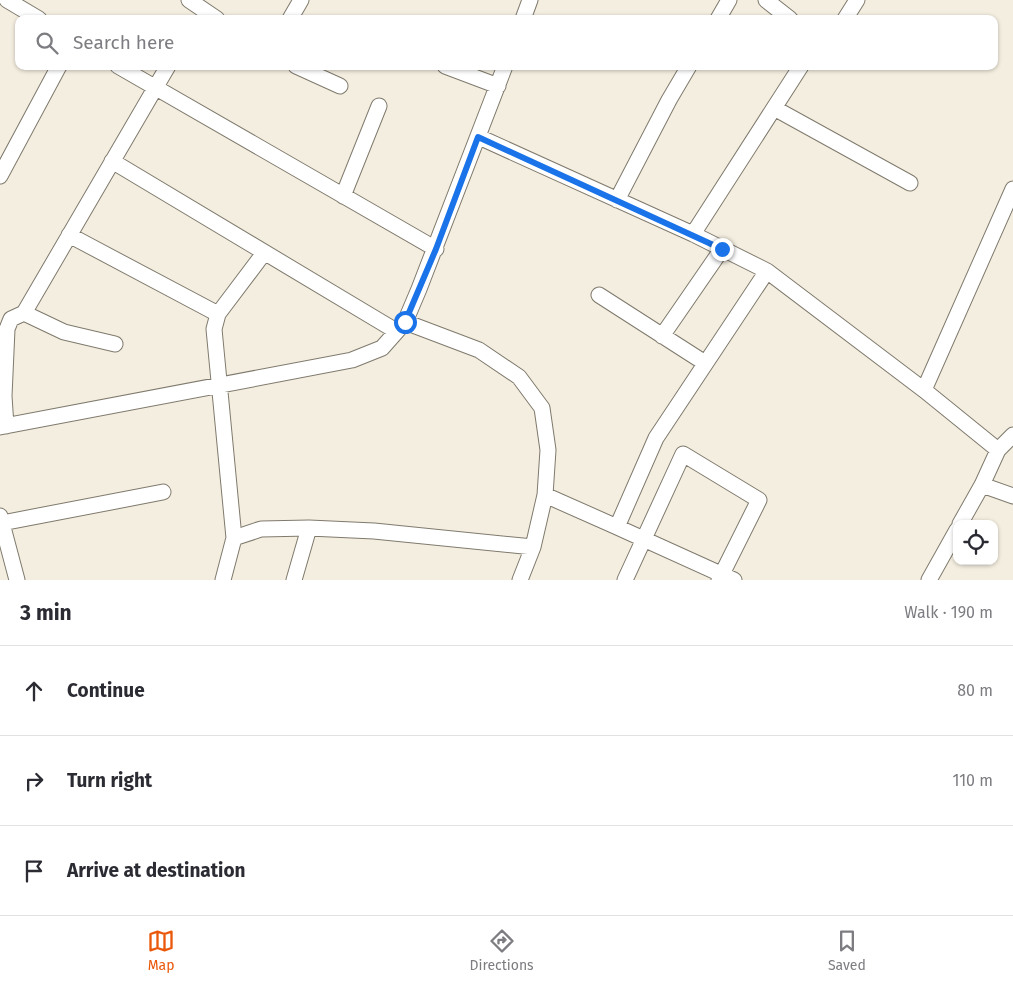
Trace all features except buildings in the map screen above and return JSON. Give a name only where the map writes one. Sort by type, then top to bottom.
[{"type":"street","points":[[7,0],[31,15]]},
{"type":"street","points":[[189,0],[205,9]]},
{"type":"street","points":[[293,15],[302,0]]},
{"type":"street","points":[[524,15],[530,0]]},
{"type":"street","points":[[720,15],[729,0]]},
{"type":"street","points":[[766,0],[785,15]]},
{"type":"street","points":[[848,15],[857,0]]},
{"type":"street","points":[[0,176],[57,70]]},
{"type":"street","points":[[125,70],[436,249]]},
{"type":"street","points":[[165,70],[24,313],[10,319],[7,329],[3,426],[352,360],[382,348],[400,326],[436,249],[504,70]]},
{"type":"street","points":[[305,70],[340,86]]},
{"type":"street","points":[[456,70],[498,86]]},
{"type":"street","points":[[617,200],[687,70]]},
{"type":"street","points":[[694,234],[798,70]]},
{"type":"street","points":[[343,196],[379,106]]},
{"type":"street","points":[[774,108],[910,183]]},
{"type":"street","points":[[478,137],[694,234],[767,271],[924,390],[998,450]]},
{"type":"street","points":[[112,161],[264,253],[400,326],[479,350],[519,378],[542,408],[548,450],[545,495],[534,547],[520,580]]},
{"type":"street","points":[[924,390],[1013,189]]},
{"type":"street","points":[[69,235],[218,314]]},
{"type":"street","points":[[662,336],[722,249]]},
{"type":"street","points":[[223,580],[234,538],[214,329],[218,314],[264,253]]},
{"type":"street","points":[[617,527],[656,438],[767,271]]},
{"type":"street","points":[[598,295],[705,364]]},
{"type":"street","points":[[24,313],[64,332],[115,344]]},
{"type":"street","points":[[962,520],[982,485],[998,450],[1013,435]]},
{"type":"street","points":[[545,495],[643,538],[725,578],[759,500],[682,454],[643,538],[625,580]]},
{"type":"street","points":[[982,485],[1013,496]]},
{"type":"street","points":[[17,580],[1,520],[163,492]]},
{"type":"street","points":[[234,538],[261,529],[309,528],[374,530],[534,547]]},
{"type":"street","points":[[294,580],[309,528]]},
{"type":"street","points":[[935,578],[953,539]]},
{"type":"route","points":[[405,322],[436,249],[478,137],[694,234],[722,249]]}]
